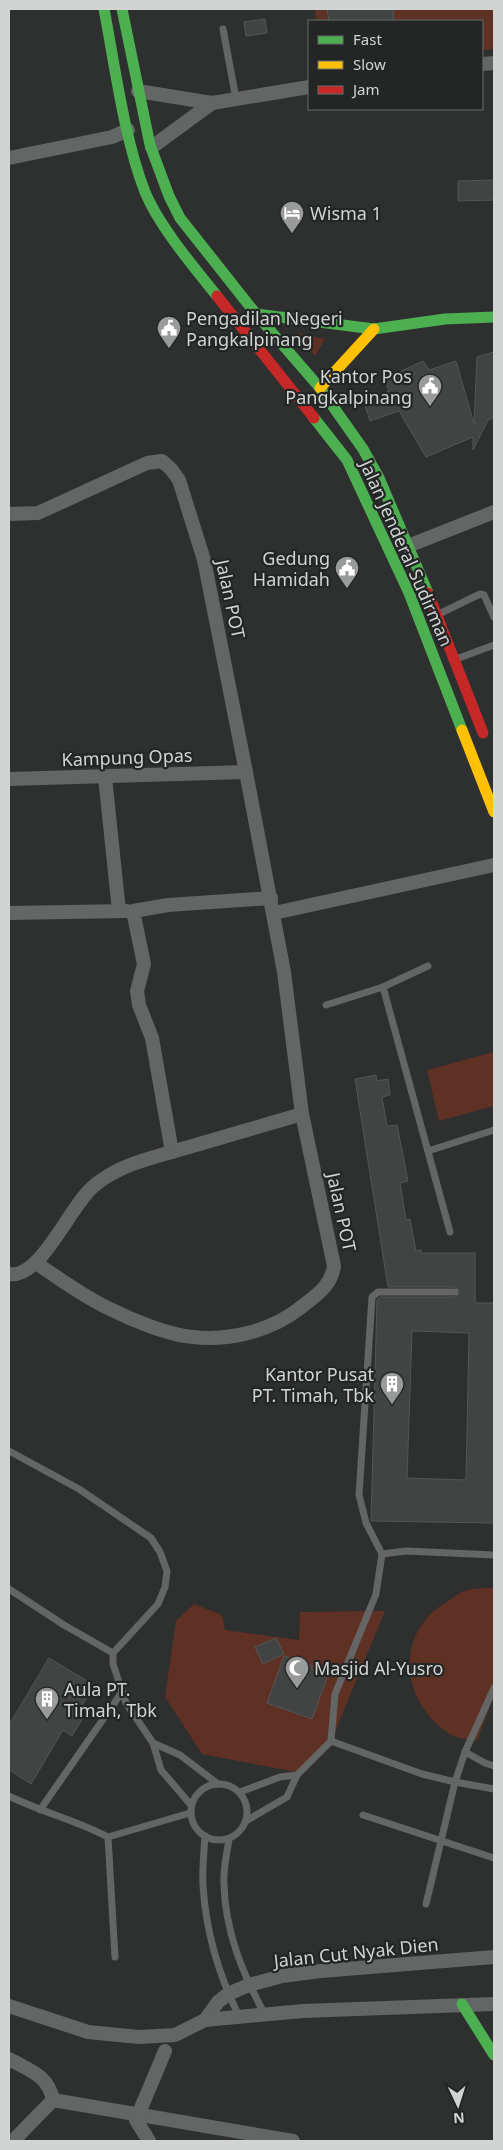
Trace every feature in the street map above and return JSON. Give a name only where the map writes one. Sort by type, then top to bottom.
[{"type":"main road","name":"Jalan Jenderal Sudirman","points":[[104,9],[128,130],[145,191],[153,208],[193,266],[242,325],[347,460],[386,542],[476,761],[494,812]]},
{"type":"main road","name":"Jalan Jenderal Sudirman","points":[[122,9],[138,91],[165,190],[180,218],[256,314],[320,388],[363,449],[378,478],[438,614],[487,743]]},
{"type":"main road","points":[[242,325],[256,314],[374,329],[445,318],[494,317]]},
{"type":"main road","points":[[320,388],[374,329]]},
{"type":"main road","points":[[386,542],[406,540]]},
{"type":"main road","points":[[436,663],[454,660]]},
{"type":"main road","points":[[462,2004],[494,2055]]},
{"type":"street","points":[[138,91],[212,103],[308,87]]},
{"type":"street","points":[[152,147],[212,103]]},
{"type":"street","points":[[9,158],[112,136],[128,130]]},
{"type":"street","name":"Jalan POT","points":[[9,514],[38,512],[147,462],[162,462],[171,469],[179,480],[204,560],[271,898],[284,972],[302,1114],[334,1266],[330,1281],[326,1287],[286,1319],[269,1327],[233,1336],[192,1337],[174,1334],[110,1309],[36,1264]]},
{"type":"street","points":[[406,540],[494,512]]},
{"type":"street","name":"Kampung Opas","points":[[9,779],[246,772]]},
{"type":"street","points":[[105,777],[126,911],[144,964],[137,991],[138,998],[152,1038],[172,1152]]},
{"type":"street","points":[[274,914],[494,865]]},
{"type":"street","points":[[9,913],[126,911],[168,905],[271,898]]},
{"type":"street","points":[[9,1274],[19,1275],[36,1264],[87,1191],[100,1180],[133,1163],[302,1114]]},
{"type":"street","name":"Jalan Cut Nyak Dien","points":[[205,2020],[218,2002],[228,1994],[249,1985],[282,1976],[494,1957]]},
{"type":"street","name":"Jalan Cut Nyak Dien","points":[[9,2006],[62,2025],[108,2035],[175,2035],[205,2020],[238,2016],[400,2006],[494,2004]]},
{"type":"street","points":[[149,2141],[136,2122],[137,2114],[165,2051]]},
{"type":"street","points":[[9,2060],[44,2080],[50,2087],[53,2100]]},
{"type":"street","points":[[53,2100],[293,2141]]},
{"type":"street","points":[[13,2141],[53,2100]]},
{"type":"lane","points":[[223,29],[236,99]]},
{"type":"lane","points":[[438,614],[480,594],[484,595],[494,617]]},
{"type":"lane","points":[[454,660],[494,646]]},
{"type":"lane","points":[[326,1005],[383,987],[428,966]]},
{"type":"lane","points":[[383,987],[450,1232]]},
{"type":"lane","points":[[428,1151],[494,1130]]},
{"type":"lane","points":[[246,1821],[288,1797],[297,1775],[332,1741],[335,1694],[376,1594],[382,1554],[366,1523],[359,1495],[372,1297],[378,1292],[455,1292]]},
{"type":"lane","points":[[9,1451],[79,1489],[144,1532],[152,1538],[160,1552],[167,1571],[165,1587],[158,1604],[113,1653],[113,1664],[126,1704],[153,1743],[161,1770],[192,1805]]},
{"type":"lane","points":[[382,1554],[406,1551],[494,1555]]},
{"type":"lane","points":[[9,1589],[64,1625],[113,1653]]},
{"type":"lane","points":[[426,1904],[455,1782],[465,1752],[494,1688]]},
{"type":"lane","points":[[40,1810],[122,1692]]},
{"type":"lane","points":[[332,1741],[422,1774],[494,1789]]},
{"type":"lane","points":[[153,1743],[180,1755],[218,1784],[230,1786],[240,1792],[248,1810],[246,1821],[240,1832],[229,1839],[216,1840],[197,1831],[190,1813],[192,1805],[201,1790],[218,1784]]},
{"type":"lane","points":[[465,1752],[485,1764],[494,1766]]},
{"type":"lane","points":[[240,1792],[280,1777],[297,1775]]},
{"type":"lane","points":[[9,1796],[40,1810],[81,1823],[108,1837],[190,1813]]},
{"type":"lane","points":[[363,1815],[494,1858]]},
{"type":"lane","points":[[205,1836],[204,1895],[211,1943],[228,1994],[238,2016]]},
{"type":"lane","points":[[108,1837],[115,1957]]},
{"type":"lane","points":[[229,1839],[224,1884],[231,1938],[249,1985],[266,2014]]},
{"type":"shaded area","points":[[315,9],[494,9],[494,49],[483,50],[483,20],[316,20]]},
{"type":"shaded area","points":[[296,333],[325,339],[315,356]]},
{"type":"shaded area","points":[[494,1052],[494,1106],[439,1121],[427,1070]]},
{"type":"shaded area","points":[[494,1588],[494,1695],[477,1741],[451,1735],[434,1721],[421,1705],[413,1687],[410,1668],[411,1649],[418,1631],[430,1615],[448,1601],[468,1590]]},
{"type":"shaded area","points":[[194,1604],[222,1615],[225,1630],[299,1640],[300,1612],[385,1611],[334,1734],[302,1773],[202,1754],[165,1697],[176,1621]]},
{"type":"building","points":[[327,9],[393,9],[394,20],[329,20]]},
{"type":"building","points":[[265,19],[267,33],[246,36],[244,22]]},
{"type":"building","points":[[494,180],[494,200],[458,201],[458,181]]},
{"type":"building","name":"Kantor Pos Pangkalpinang","points":[[494,352],[494,417],[488,420],[473,450],[473,437],[426,457],[399,411],[370,421],[364,402],[389,391],[384,379],[423,361],[429,370],[456,361],[474,424],[477,357]]},
{"type":"building","points":[[376,1075],[377,1081],[388,1079],[390,1095],[382,1097],[387,1126],[397,1125],[408,1181],[400,1183],[406,1220],[410,1219],[416,1251],[421,1250],[421,1253],[475,1253],[475,1303],[494,1303],[494,1523],[371,1521],[377,1300],[380,1297],[455,1297],[460,1292],[455,1287],[388,1287],[355,1079]],"holes":[[[412,1331],[469,1333],[466,1480],[407,1478]]]},
{"type":"building","points":[[276,1638],[284,1654],[263,1664],[255,1647]]},
{"type":"building","name":"Masjid Al-Yusro","points":[[284,1656],[313,1666],[311,1669],[328,1675],[312,1719],[267,1703]]},
{"type":"building","name":"Aula PT. Timah, Tbk","points":[[49,1658],[94,1685],[78,1712],[84,1716],[72,1736],[63,1730],[31,1784],[9,1770],[9,1725]]},
{"type":"traffic: fast","points":[[104,9],[131,149],[145,192],[168,232],[217,296]]},
{"type":"traffic: fast","points":[[122,9],[150,145],[169,196],[180,218],[256,314],[320,388],[363,449],[379,478],[428,593]]},
{"type":"traffic: fast","points":[[250,319],[256,314],[374,329],[445,319],[494,317]]},
{"type":"traffic: fast","points":[[314,418],[347,460],[409,593],[462,730]]},
{"type":"traffic: fast","points":[[462,2004],[494,2055]]},
{"type":"traffic: slow","points":[[320,388],[374,329]]},
{"type":"traffic: slow","points":[[462,730],[494,812]]},
{"type":"traffic: jam","points":[[217,296],[314,418]]},
{"type":"traffic: jam","points":[[428,593],[483,733]]},
{"type":"place","name":"Wisma 1","points":[[292,234]]},
{"type":"place","name":"Pengadilan Negeri Pangkalpinang","points":[[169,349]]},
{"type":"place","name":"Kantor Pos Pangkalpinang","points":[[430,407]]},
{"type":"place","name":"Gedung Hamidah","points":[[347,589]]},
{"type":"place","name":"Kantor Pusat PT. Timah, Tbk","points":[[392,1405]]},
{"type":"place","name":"Masjid Al-Yusro","points":[[297,1689]]},
{"type":"place","name":"Aula PT. Timah, Tbk","points":[[47,1720]]}]
